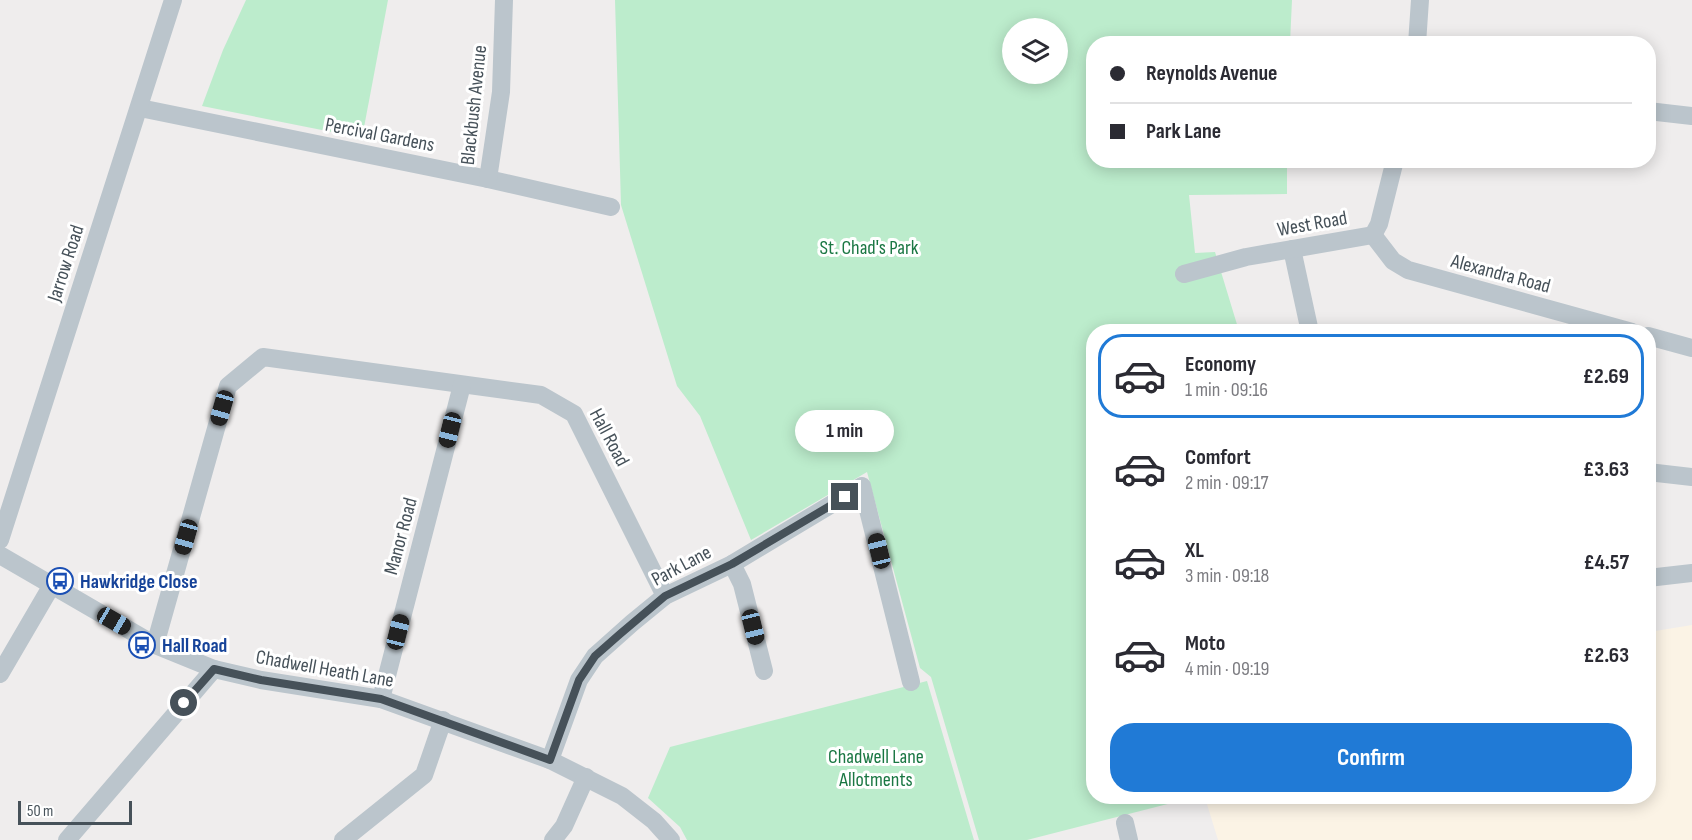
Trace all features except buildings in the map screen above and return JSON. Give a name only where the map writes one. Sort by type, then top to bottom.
[{"type":"street","name":"Jarrow Road","points":[[0,540],[173,0]]},
{"type":"street","name":"Blackbush Avenue","points":[[488,179],[501,92],[504,0]]},
{"type":"street","points":[[1418,36],[1420,0]]},
{"type":"street","name":"Percival Gardens","points":[[140,108],[488,179],[611,207]]},
{"type":"street","points":[[1656,112],[1692,116]]},
{"type":"street","name":"West Road","points":[[1184,274],[1246,257],[1373,235],[1393,168]]},
{"type":"street","name":"Alexandra Road","points":[[1373,235],[1393,261],[1408,270],[1603,324]]},
{"type":"street","points":[[1292,249],[1308,324]]},
{"type":"street","points":[[1656,338],[1692,348]]},
{"type":"street","name":"Hall Road","points":[[156,645],[228,386],[263,357],[541,395],[574,414],[665,596]]},
{"type":"street","name":"Manor Road","points":[[381,699],[462,385]]},
{"type":"street","points":[[1656,473],[1692,477]]},
{"type":"street","name":"Park Lane","points":[[550,760],[579,680],[595,656],[665,596],[732,564],[862,486],[911,682]]},
{"type":"street","name":"Chadwell Heath Lane","points":[[0,555],[156,645],[214,669],[261,680],[381,699],[550,760],[622,796],[654,821],[671,840]]},
{"type":"street","points":[[732,564],[742,584],[764,671]]},
{"type":"street","points":[[1656,577],[1692,573]]},
{"type":"street","points":[[0,674],[52,585]]},
{"type":"street","points":[[67,840],[214,669]]},
{"type":"street","points":[[343,840],[424,775],[443,720]]},
{"type":"street","points":[[553,840],[564,826],[586,777]]},
{"type":"shaded area","points":[[1692,625],[1692,840],[1218,840],[1207,804],[1656,804],[1656,631]]},
{"type":"green space","points":[[246,0],[388,0],[362,138],[202,106],[223,50]]},
{"type":"green space","name":"St. Chad's Park","points":[[615,0],[1292,0],[1290,36],[1086,36],[1086,168],[1287,168],[1287,194],[1189,195],[1195,253],[1215,252],[1237,324],[1086,324],[1086,804],[1168,804],[1027,840],[979,840],[931,677],[920,668],[867,472],[751,540],[700,416],[677,386],[621,205]]},
{"type":"green space","name":"Chadwell Lane Allotments","points":[[927,681],[974,840],[687,840],[680,827],[648,798],[670,747]]},
{"type":"place","name":"Hawkridge Close","points":[[60,581]]},
{"type":"place","name":"Hall Road","points":[[142,645]]},
{"type":"route","points":[[184,703],[214,669],[261,680],[381,699],[550,760],[579,680],[595,656],[632,623],[665,596],[732,564],[845,497]]}]
